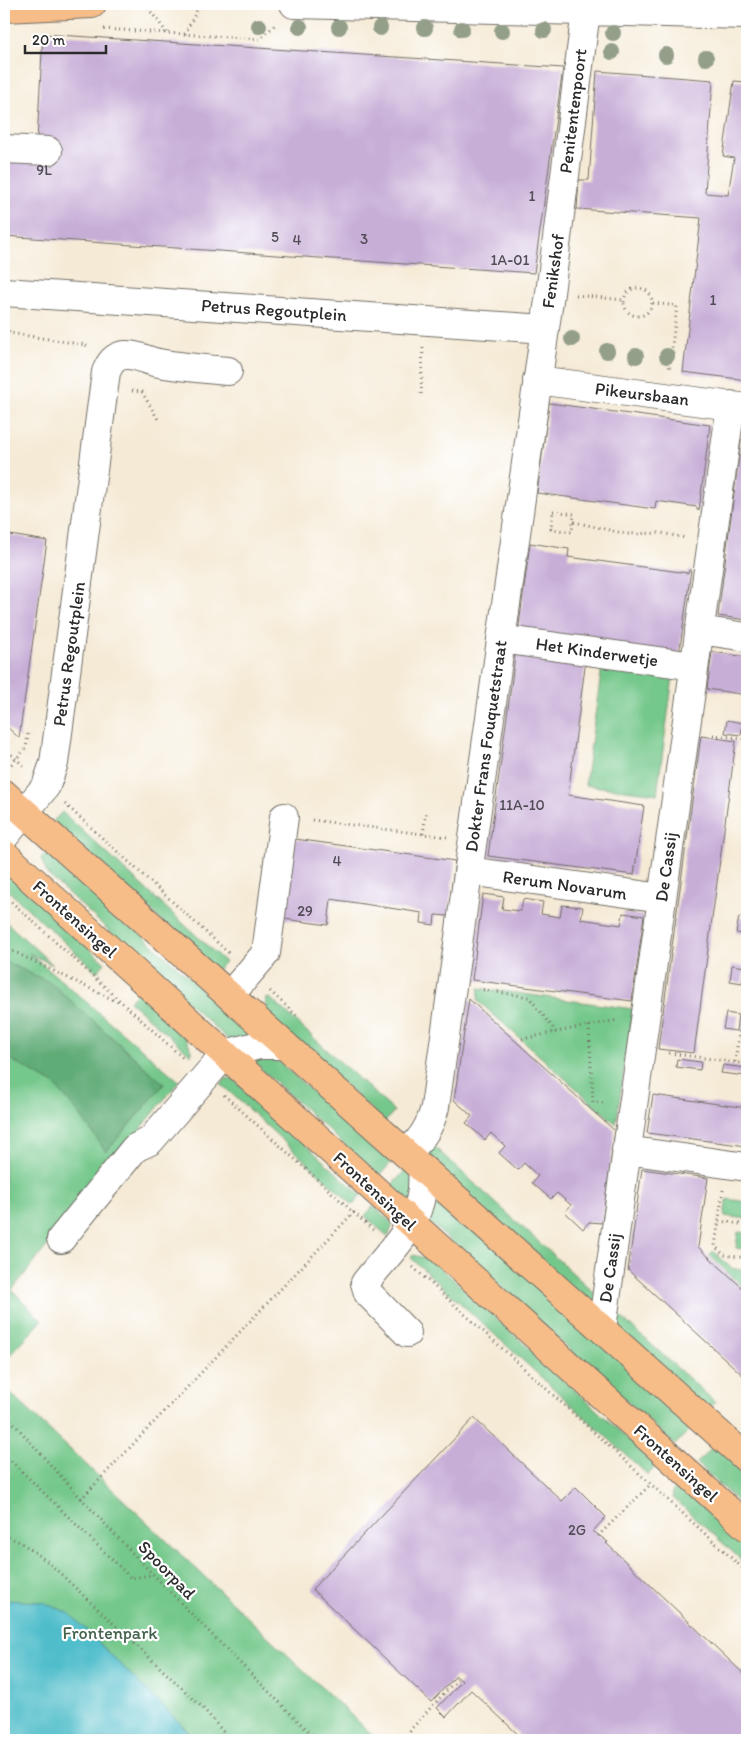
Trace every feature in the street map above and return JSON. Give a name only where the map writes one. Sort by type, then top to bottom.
[{"type":"main road","points":[[4,8],[96,16]]},
{"type":"main road","points":[[4,794],[747,1458]]},
{"type":"main road","name":"Frontensingel","points":[[4,854],[747,1527]]},
{"type":"street","points":[[295,4],[586,11],[632,8],[747,15]]},
{"type":"street","name":"Penitentenpoort","points":[[561,212],[586,11]]},
{"type":"street","points":[[4,149],[48,151]]},
{"type":"street","name":"Fenikshof","points":[[545,329],[561,212]]},
{"type":"street","name":"Petrus Regoutplein","points":[[4,292],[545,329]]},
{"type":"street","name":"Dokter Frans Fouquetstraat","points":[[414,1161],[432,1121],[453,985],[545,329]]},
{"type":"street","name":"Petrus Regoutplein","points":[[46,786],[54,763],[106,372],[112,360],[124,355],[137,356],[157,363],[170,380],[208,385],[228,371]]},
{"type":"street","name":"Pikeursbaan","points":[[537,380],[739,407]]},
{"type":"street","name":"De Cassij","points":[[602,1328],[712,541],[739,407]]},
{"type":"street","points":[[699,630],[747,637]]},
{"type":"street","name":"Het Kinderwetje","points":[[501,639],[694,666]]},
{"type":"street","points":[[4,837],[46,786]]},
{"type":"street","points":[[230,995],[266,953],[284,816]]},
{"type":"street","name":"Rerum Novarum","points":[[469,871],[662,898]]},
{"type":"street","points":[[66,1244],[135,1148],[150,1141],[225,1054],[259,1045],[284,1045]]},
{"type":"street","points":[[626,1150],[747,1167]]},
{"type":"street","points":[[414,1161],[424,1188],[421,1205],[412,1225],[366,1283],[368,1293],[414,1326]]},
{"type":"path","points":[[145,4],[167,33]]},
{"type":"path","points":[[185,34],[200,4]]},
{"type":"path","points":[[96,16],[167,33],[260,39],[295,4]]},
{"type":"path","points":[[632,288],[642,288],[650,294],[652,303],[645,314],[636,316],[628,313],[624,300],[625,295],[632,288]]},
{"type":"path","points":[[550,293],[624,300]]},
{"type":"path","points":[[652,303],[677,306],[665,397]]},
{"type":"path","points":[[420,394],[425,321]]},
{"type":"path","points":[[553,511],[574,514],[574,522],[572,532],[550,529],[553,511]]},
{"type":"path","points":[[574,522],[627,534],[661,533],[712,541]]},
{"type":"path","points":[[4,772],[26,748],[28,730]]},
{"type":"path","points":[[685,732],[747,739]]},
{"type":"path","points":[[4,748],[301,1020]]},
{"type":"path","points":[[423,834],[426,813]]},
{"type":"path","points":[[284,816],[448,837]]},
{"type":"path","name":"Frontensingel","points":[[4,895],[747,1572]]},
{"type":"path","points":[[4,947],[123,1004]]},
{"type":"path","points":[[735,1062],[747,973]]},
{"type":"path","points":[[453,985],[529,997],[556,1032]]},
{"type":"path","points":[[522,1039],[645,1015]]},
{"type":"path","points":[[589,1026],[593,1102],[633,1106]]},
{"type":"path","points":[[641,1050],[747,1064]]},
{"type":"path","points":[[731,1190],[723,1189],[715,1246],[724,1255],[747,1258]]},
{"type":"path","points":[[81,1499],[354,1212]]},
{"type":"path","points":[[719,1220],[747,1225]]},
{"type":"path","name":"Spoorpad","points":[[4,1412],[152,1575],[317,1740]]},
{"type":"path","points":[[4,1454],[131,1578],[152,1575]]},
{"type":"path","points":[[598,1536],[651,1484]]},
{"type":"path","points":[[4,1536],[22,1543],[48,1562],[203,1708],[230,1740]]},
{"type":"path","points":[[404,1740],[413,1726],[458,1678]]},
{"type":"green space","points":[[602,667],[673,677],[657,794],[585,785]]},
{"type":"green space","points":[[62,812],[225,962],[216,971],[53,821]]},
{"type":"green space","points":[[46,853],[52,853],[250,1033],[233,1044],[47,874],[41,858]]},
{"type":"green space","points":[[4,871],[105,963],[97,972],[4,887]]},
{"type":"green space","points":[[4,920],[53,965],[29,953],[179,1081],[12,1290],[42,1321],[4,1361]]},
{"type":"green space","points":[[4,961],[51,983],[164,1084],[106,1152],[80,1115],[54,1084],[4,1056]]},
{"type":"green space","points":[[479,988],[633,1009],[616,1124],[478,1001]]},
{"type":"green space","points":[[137,993],[161,1013],[186,1039],[191,1055],[129,1001]]},
{"type":"green space","points":[[270,998],[394,1111],[385,1122],[271,1017],[267,1010],[266,999]]},
{"type":"green space","points":[[270,1058],[279,1062],[350,1125],[387,1143],[399,1154],[379,1176],[252,1061],[252,1059]]},
{"type":"green space","points":[[226,1078],[234,1080],[361,1195],[353,1205],[221,1084]]},
{"type":"green space","points":[[430,1143],[599,1297],[597,1316],[420,1154]]},
{"type":"green space","points":[[411,1164],[414,1207],[390,1187]]},
{"type":"green space","points":[[437,1195],[695,1424],[675,1445],[425,1218]]},
{"type":"green space","points":[[727,1199],[747,1202],[747,1219],[724,1216]]},
{"type":"green space","points":[[373,1206],[393,1224],[388,1237],[365,1216]]},
{"type":"green space","points":[[738,1232],[747,1233],[747,1250],[736,1248]]},
{"type":"green space","points":[[713,1251],[731,1268],[747,1271],[747,1290],[709,1255]]},
{"type":"green space","points":[[413,1255],[432,1260],[657,1465],[648,1475],[411,1258]]},
{"type":"green space","points":[[612,1309],[715,1402],[706,1411],[610,1327]]},
{"type":"green space","name":"Frontenpark","points":[[4,1387],[353,1717],[378,1740],[4,1740]]},
{"type":"green space","points":[[715,1444],[747,1472],[746,1506],[742,1506],[697,1463]]},
{"type":"green space","points":[[678,1485],[747,1547],[747,1565],[673,1498],[672,1492]]},
{"type":"water","points":[[4,1600],[43,1602],[69,1613],[197,1740],[4,1740]]},
{"type":"building","points":[[43,34],[563,68],[534,273],[4,236],[4,160],[37,141]]},
{"type":"building","points":[[597,71],[713,80],[705,193],[728,195],[734,158],[723,156],[734,81],[747,82],[747,380],[683,372],[701,218],[577,209],[579,180],[589,180]]},
{"type":"building","points":[[549,403],[710,425],[699,510],[697,510],[697,507],[656,501],[655,509],[537,493]]},
{"type":"building","points":[[741,440],[747,441],[747,620],[718,616]]},
{"type":"building","points":[[4,534],[47,541],[19,738],[4,724]]},
{"type":"building","points":[[530,543],[569,549],[568,557],[688,573],[691,570],[679,655],[518,633]]},
{"type":"building","points":[[516,649],[586,659],[568,795],[644,806],[634,875],[488,856]]},
{"type":"building","points":[[712,652],[747,657],[747,695],[707,689]]},
{"type":"building","points":[[727,720],[743,723],[741,735],[725,733]]},
{"type":"building","points":[[701,736],[736,741],[694,1053],[658,1049]]},
{"type":"building","points":[[295,839],[455,861],[448,916],[435,915],[434,925],[421,923],[422,913],[331,899],[328,925],[284,919]]},
{"type":"building","points":[[746,869],[747,885],[743,885]]},
{"type":"building","points":[[483,894],[504,897],[502,909],[521,911],[523,899],[543,902],[541,914],[560,917],[562,905],[583,907],[581,919],[621,925],[623,913],[644,916],[632,1001],[472,980]]},
{"type":"building","points":[[739,917],[747,918],[747,934],[736,933]]},
{"type":"building","points":[[732,965],[745,967],[742,983],[730,981]]},
{"type":"building","points":[[469,999],[615,1131],[602,1223],[589,1222],[583,1229],[565,1212],[571,1205],[557,1193],[551,1199],[532,1183],[538,1176],[524,1163],[518,1170],[499,1153],[505,1146],[491,1133],[485,1140],[466,1123],[472,1116],[454,1100]]},
{"type":"building","points":[[726,1013],[738,1015],[736,1031],[723,1029]]},
{"type":"building","points":[[744,1016],[747,1016],[747,1033],[742,1032]]},
{"type":"building","points":[[677,1059],[701,1062],[700,1070],[676,1067]]},
{"type":"building","points":[[723,1065],[746,1068],[746,1076],[721,1073]]},
{"type":"building","points":[[653,1095],[747,1108],[747,1146],[647,1133]]},
{"type":"building","points":[[642,1169],[708,1178],[698,1247],[747,1292],[747,1379],[628,1270]]},
{"type":"building","points":[[474,1418],[562,1501],[576,1487],[606,1517],[593,1531],[608,1542],[606,1543],[747,1677],[747,1740],[524,1740],[471,1690],[446,1717],[437,1708],[462,1681],[456,1676],[431,1702],[312,1589]]}]
